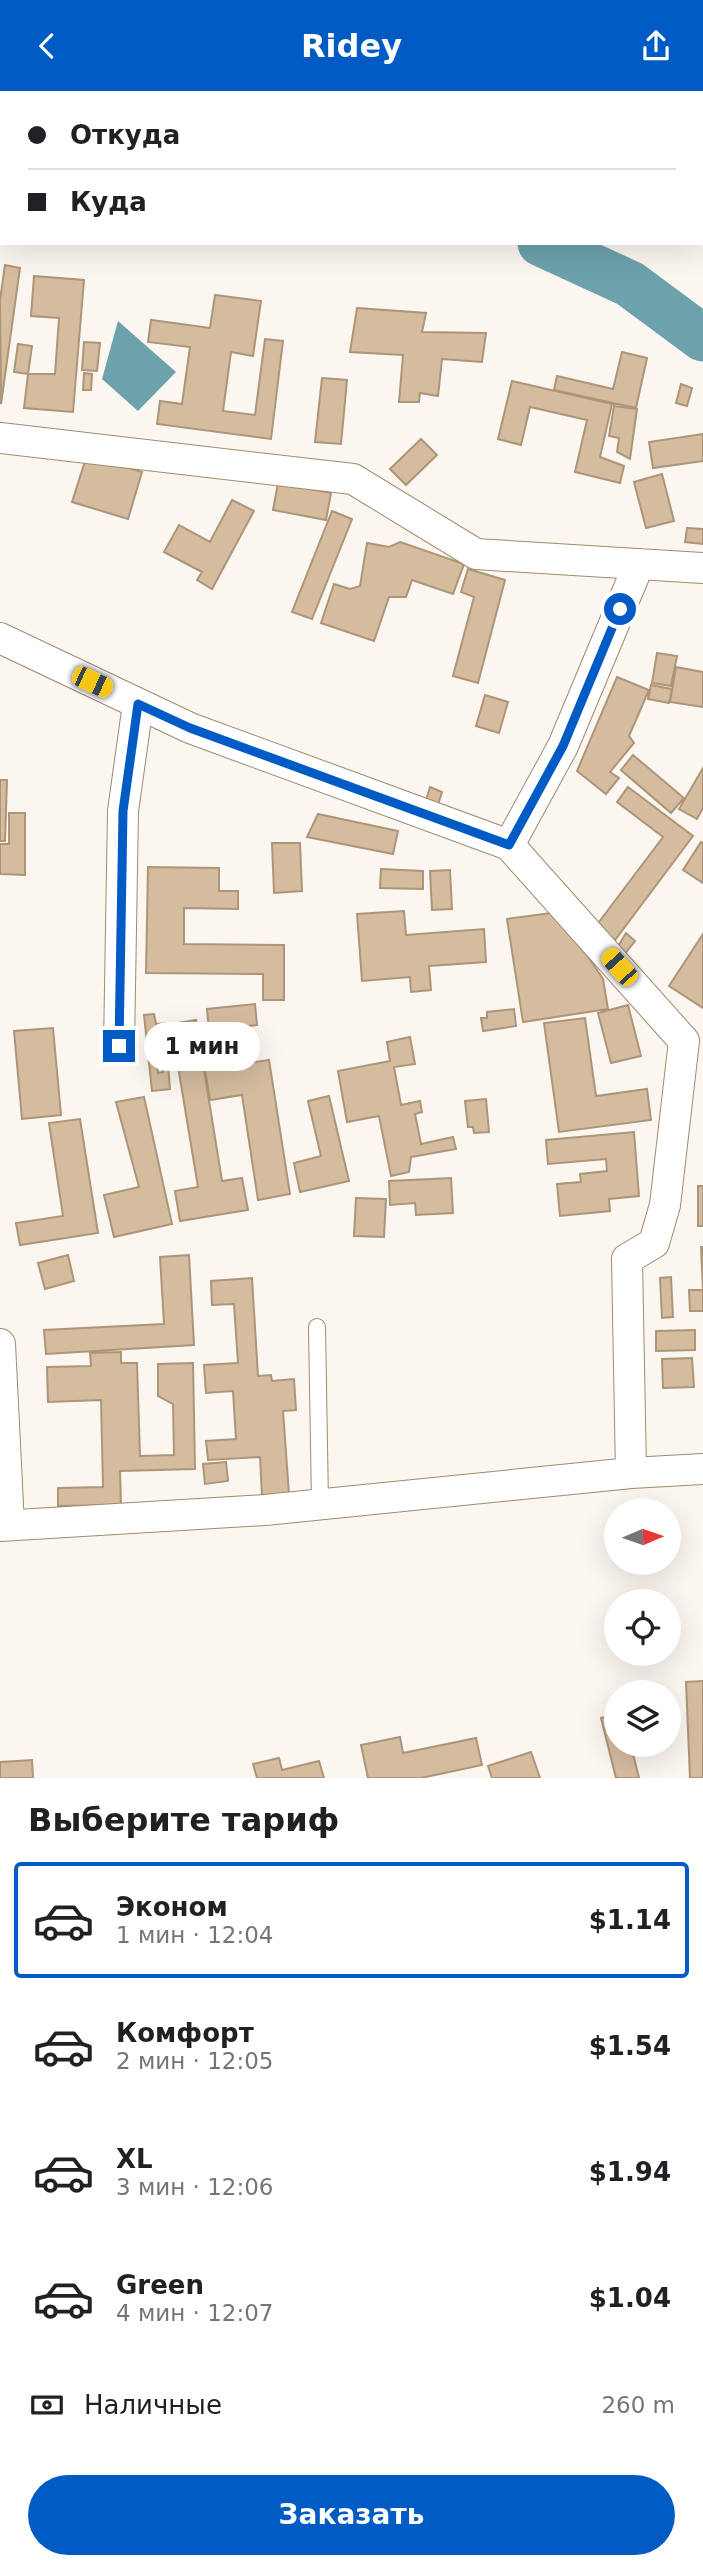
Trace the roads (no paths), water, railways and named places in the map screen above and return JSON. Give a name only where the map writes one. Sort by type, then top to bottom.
[{"type":"street","points":[[0,438],[353,479],[476,554],[703,568]]},
{"type":"street","points":[[509,845],[563,746],[639,564]]},
{"type":"street","points":[[0,638],[190,728],[509,845],[684,1041],[665,1205],[654,1243],[627,1259],[631,1473]]},
{"type":"street","points":[[119,1046],[123,811],[138,704]]},
{"type":"street","points":[[0,1344],[5,1526],[320,1504],[631,1473],[703,1469]]},
{"type":"lane","points":[[317,1327],[320,1504]]},
{"type":"water","points":[[118,321],[176,372],[138,411],[102,379]]},
{"type":"waterway","points":[[545,245],[630,284],[703,338]]}]
